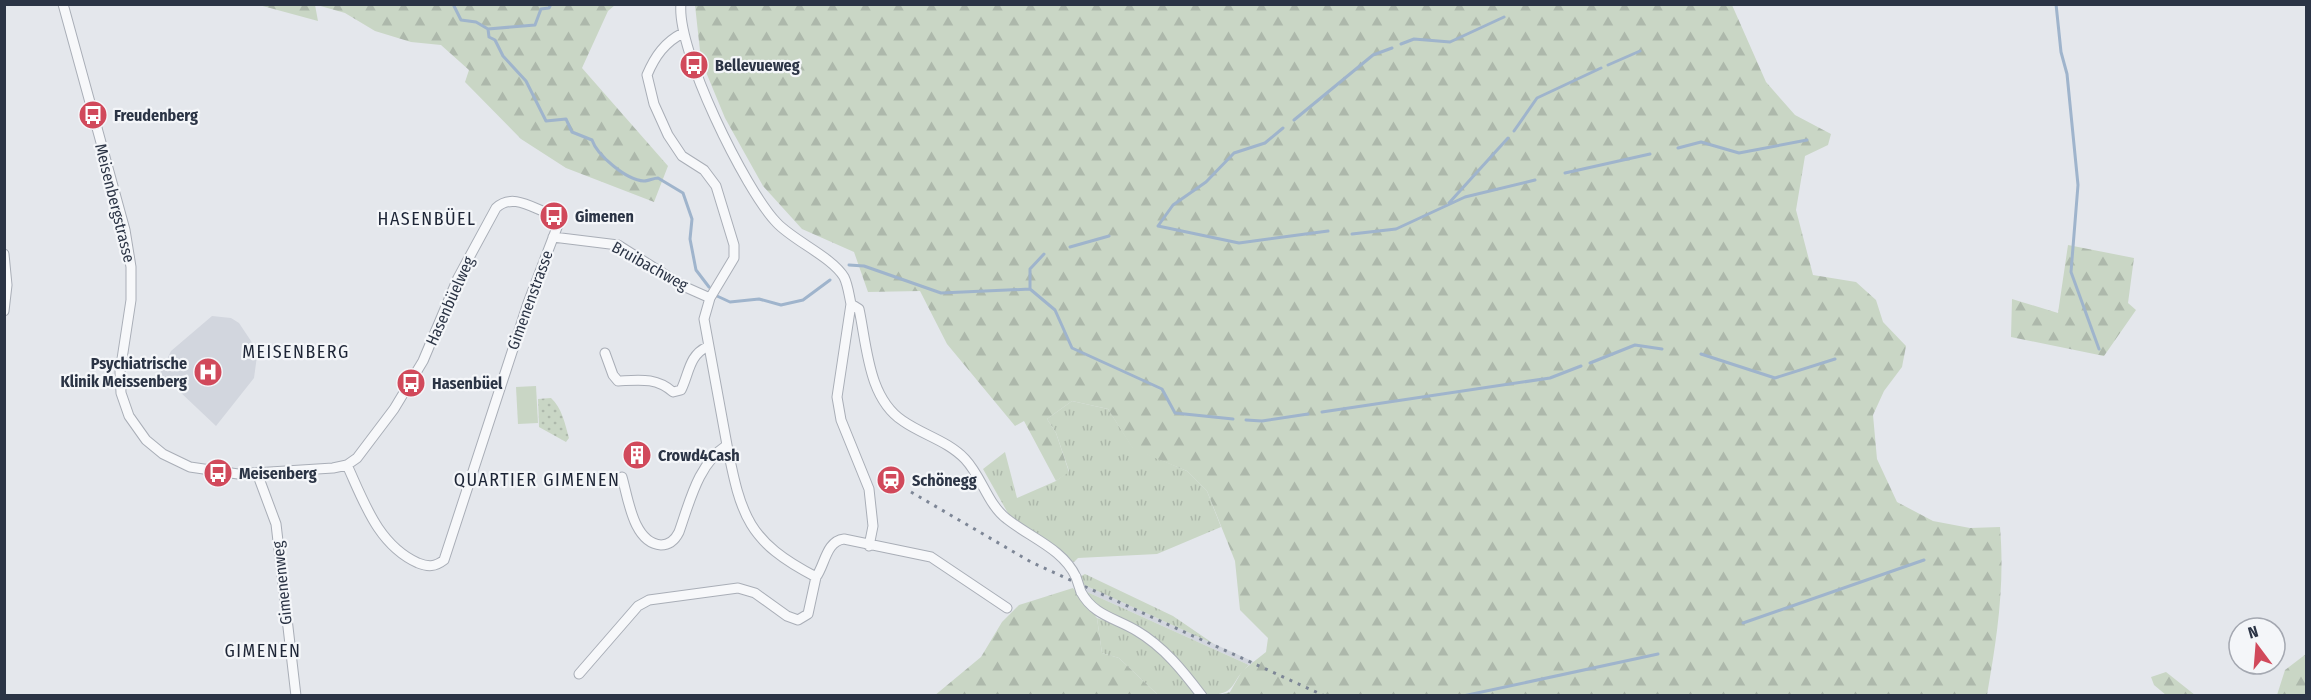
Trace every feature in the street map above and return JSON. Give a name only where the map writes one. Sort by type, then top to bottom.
[{"type":"street","name":"Meisenbergstrasse","points":[[63,4],[125,230],[131,267],[131,300],[120,372],[121,393],[129,416],[146,440],[163,454],[190,466],[218,473],[257,473],[347,465]]},
{"type":"street","points":[[681,4],[683,33],[694,65],[736,162],[762,205],[777,224],[844,276],[851,304],[837,397],[841,420],[869,489],[873,526],[869,546]]},
{"type":"street","points":[[683,33],[670,40],[660,51],[647,75],[654,104],[668,135],[682,156],[704,170],[716,186],[734,246],[734,258],[710,298],[704,319],[738,500],[752,525],[776,554],[816,578]]},
{"type":"street","name":"Hasenbüelweg","points":[[347,465],[363,451],[411,383],[431,346],[458,278],[496,208],[503,202],[514,200],[561,217],[553,237]]},
{"type":"street","name":"Bruibachweg","points":[[553,237],[618,245],[683,286],[710,298]]},
{"type":"street","name":"Gimenenstrasse","points":[[347,465],[372,519],[384,538],[398,551],[427,566],[437,565],[444,560],[528,303],[553,237]]},
{"type":"street","points":[[4,254],[7,285],[4,311]]},
{"type":"street","points":[[851,304],[859,309],[873,376],[882,398],[891,411],[902,421],[956,450],[977,474],[1005,518],[1061,556],[1093,610],[1137,631],[1171,657],[1202,696]]},
{"type":"street","points":[[605,353],[613,375],[618,381],[663,382],[673,392],[681,390],[698,351],[708,347]]},
{"type":"street","points":[[622,477],[633,516],[641,532],[650,541],[664,545],[674,541],[679,532],[705,466],[716,452],[727,445]]},
{"type":"street","name":"Gimenenweg","points":[[257,473],[276,524],[296,696]]},
{"type":"street","points":[[579,674],[643,602],[738,588],[755,593],[787,616],[798,620],[806,618],[816,578],[830,546],[837,540],[931,557],[1007,608]]},
{"type":"shaded area","name":"Psychiatrische Klinik Meissenberg","points":[[212,316],[231,318],[239,323],[255,347],[257,356],[254,378],[216,426],[160,373],[171,351]]},
{"type":"shaded area","points":[[1082,584],[1254,662],[1249,665],[1085,591]]},
{"type":"green space","points":[[259,5],[315,5],[318,21]]},
{"type":"green space","points":[[317,5],[615,5],[608,11],[582,68],[668,166],[654,202],[566,168],[521,139],[465,82],[469,70],[441,45],[411,42],[375,31],[345,13]]},
{"type":"green space","points":[[695,5],[1732,5],[1766,82],[1795,115],[1831,134],[1828,145],[1805,156],[1796,210],[1813,275],[1856,282],[1876,300],[1883,322],[1906,346],[1902,367],[1884,391],[1873,415],[1877,459],[1897,502],[1933,521],[1970,528],[2000,527],[2001,591],[1987,695],[1219,695],[1230,692],[1242,671],[1266,652],[1268,638],[1240,610],[1235,561],[1207,491],[1187,471],[1133,449],[1108,409],[1072,401],[1047,419],[1056,433],[1069,472],[1056,481],[1024,421],[1015,426],[947,344],[920,291],[868,292],[854,252],[802,229],[763,186],[725,118],[701,60]]},
{"type":"green space","points":[[2068,245],[2134,258],[2128,303],[2136,310],[2104,356],[2011,337],[2012,299],[2058,313]]},
{"type":"green space","points":[[536,386],[538,423],[518,424],[516,387]]},
{"type":"green space","points":[[551,398],[558,406],[564,422],[569,438],[566,442],[539,427],[538,399]]},
{"type":"green space","points":[[1072,401],[1108,409],[1133,448],[1187,471],[1207,491],[1221,527],[1157,554],[1078,558],[1074,562],[1009,515],[983,469],[1005,452],[1017,498],[1056,481],[1069,471],[1056,433],[1047,419]]},
{"type":"green space","points":[[1085,574],[1173,616],[1214,644],[1082,584],[1079,577]]},
{"type":"green space","points":[[1073,588],[1097,618],[1102,653],[1119,658],[1158,695],[934,696],[981,657],[1002,622],[1019,605]]},
{"type":"green space","points":[[1085,591],[1249,665],[1228,690],[1223,693],[1205,695],[1183,667],[1096,606]]},
{"type":"green space","points":[[1097,618],[1130,629],[1164,655],[1198,695],[1158,695],[1119,658],[1102,653]]},
{"type":"green space","points":[[2306,654],[2306,695],[2277,695],[2283,676],[2287,676],[2287,668]]},
{"type":"green space","points":[[2166,672],[2195,695],[2166,695],[2154,685],[2151,677]]},
{"type":"waterway","points":[[453,4],[461,20],[476,22],[488,29],[535,25],[541,9],[549,8],[551,4]]},
{"type":"waterway","points":[[2056,4],[2061,52],[2067,74],[2078,185],[2071,272],[2099,349]]},
{"type":"waterway","points":[[1401,44],[1414,39],[1450,42],[1504,17]]},
{"type":"waterway","name":"Bruibachweg","points":[[488,29],[489,37],[495,40],[503,56],[526,81],[546,121],[566,119],[572,132],[592,140],[600,153],[621,172],[637,180],[658,178],[683,193],[692,219],[690,239],[696,270],[709,287]]},
{"type":"waterway","points":[[1294,120],[1373,55],[1392,48]]},
{"type":"waterway","points":[[1608,65],[1640,51]]},
{"type":"waterway","points":[[1514,131],[1537,98],[1601,68]]},
{"type":"waterway","points":[[1283,128],[1265,143],[1234,153],[1206,182],[1173,205],[1158,226],[1239,243],[1328,231]]},
{"type":"waterway","points":[[1449,203],[1508,138]]},
{"type":"waterway","points":[[1678,148],[1701,142],[1739,153],[1807,140]]},
{"type":"waterway","points":[[1565,173],[1650,154]]},
{"type":"waterway","points":[[1352,234],[1396,229],[1465,197],[1535,180]]},
{"type":"waterway","points":[[1070,247],[1109,236]]},
{"type":"waterway","name":"Bruibachweg","points":[[849,265],[864,266],[941,293],[1030,289],[1030,269],[1044,254]]},
{"type":"waterway","name":"Bruibachweg","points":[[717,296],[730,302],[759,299],[781,305],[803,300],[830,280]]},
{"type":"waterway","points":[[1030,289],[1055,310],[1072,348],[1162,389],[1175,413],[1233,419]]},
{"type":"waterway","points":[[1590,363],[1635,345],[1662,349]]},
{"type":"waterway","points":[[1701,354],[1775,378],[1835,359]]},
{"type":"waterway","points":[[1322,412],[1550,378],[1581,366]]},
{"type":"waterway","points":[[1246,420],[1262,421],[1308,414]]},
{"type":"waterway","points":[[1743,623],[1924,560]]},
{"type":"waterway","points":[[1463,696],[1658,654]]},
{"type":"railway","points":[[911,492],[1031,562],[1325,696]]},
{"type":"place","name":"Bellevueweg","points":[[694,65]]},
{"type":"place","name":"Freudenberg","points":[[93,115]]},
{"type":"place","name":"Gimenen","points":[[554,216]]},
{"type":"place","name":"Psychiatrische Klinik Meissenberg","points":[[208,372]]},
{"type":"place","name":"Hasenbüel","points":[[411,383]]},
{"type":"place","name":"Crowd4Cash","points":[[637,455]]},
{"type":"place","name":"Meisenberg","points":[[218,473]]},
{"type":"place","name":"Schönegg","points":[[891,480]]},
{"type":"district","name":"HASENBÜEL","points":[[427,219]]},
{"type":"district","name":"MEISENBERG","points":[[296,352]]},
{"type":"district","name":"QUARTIER GIMENEN","points":[[537,480]]},
{"type":"district","name":"GIMENEN","points":[[263,651]]}]
